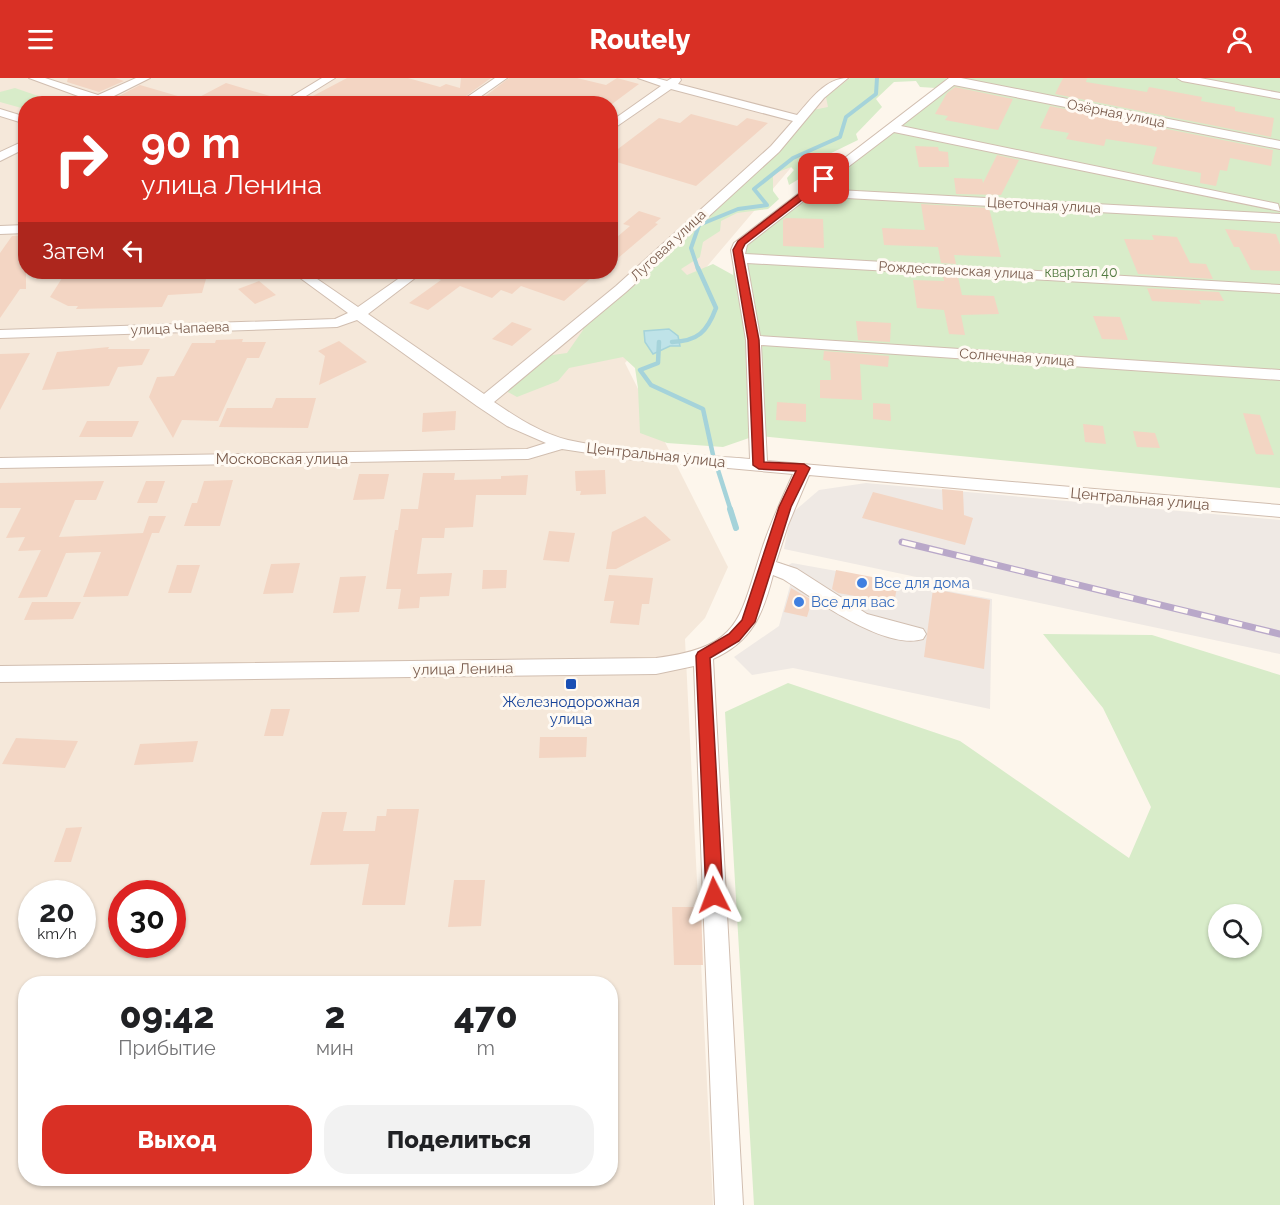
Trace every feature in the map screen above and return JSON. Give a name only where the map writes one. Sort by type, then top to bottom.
[{"type":"street","points":[[34,78],[80,96]]},
{"type":"street","points":[[104,96],[142,78]]},
{"type":"street","points":[[298,96],[330,78]]},
{"type":"street","points":[[474,96],[502,78]]},
{"type":"street","points":[[643,78],[674,81],[798,119]]},
{"type":"street","name":"Луговая улица","points":[[483,403],[621,289],[775,149],[791,133],[798,119],[820,96],[843,78]]},
{"type":"street","points":[[1182,78],[1280,96]]},
{"type":"street","points":[[759,465],[753,340],[738,250],[741,243],[954,79]]},
{"type":"street","name":"Озёрная улица","points":[[954,79],[1280,145]]},
{"type":"street","points":[[618,123],[674,81]]},
{"type":"street","points":[[0,112],[18,118]]},
{"type":"street","points":[[893,128],[1280,208]]},
{"type":"street","points":[[0,157],[18,147]]},
{"type":"street","name":"Цветочная улица","points":[[807,192],[1280,218]]},
{"type":"street","points":[[0,230],[18,229]]},
{"type":"street","name":"Рождественская улица","points":[[739,258],[1280,289]]},
{"type":"street","name":"Центральная улица","points":[[309,279],[483,403],[526,429],[562,444],[628,454],[1280,512]]},
{"type":"street","name":"улица Чапаева","points":[[0,334],[337,323],[358,314],[406,279]]},
{"type":"street","name":"Солнечная улица","points":[[753,340],[1280,375]]},
{"type":"street","name":"Московская улица","points":[[0,463],[528,454],[562,444]]},
{"type":"street","name":"улица Ленина","points":[[0,674],[679,664],[703,656],[734,638],[748,622],[785,507],[804,468]]},
{"type":"street","points":[[766,565],[799,579],[860,619],[885,628],[916,634]]},
{"type":"street","points":[[703,656],[729,1205]]},
{"type":"shaded area","points":[[0,78],[867,78],[625,363],[728,567],[705,618],[685,639],[713,1205],[0,1205]]},
{"type":"shaded area","points":[[866,483],[1280,520],[1280,654],[784,549],[791,514],[819,490]]},
{"type":"shaded area","points":[[792,563],[992,599],[990,709],[793,668],[752,675],[734,657],[779,626],[791,582],[778,571]]},
{"type":"green space","name":"квартал 40","points":[[850,78],[947,78],[941,85],[950,78],[1280,78],[1280,488],[750,435],[749,438],[723,447],[667,443],[640,433],[635,368],[623,357],[569,368],[558,381],[517,397],[495,385],[531,358],[567,353],[583,330],[583,314],[643,262],[677,242],[693,216],[734,190],[770,147],[808,111],[828,107],[826,97]],"holes":[[[916,81],[920,87],[936,88],[840,164],[733,243],[733,275],[713,264],[687,275],[681,269],[700,257],[703,242],[720,231],[721,221],[737,213],[768,209],[779,199],[773,191],[773,174],[791,167],[794,170],[787,178],[789,185],[804,176],[811,167],[810,156],[823,157],[858,140],[856,134],[882,107],[876,99],[894,82]]]},
{"type":"green space","points":[[15,88],[38,96],[18,96],[18,107],[0,102],[0,92]]},
{"type":"green space","points":[[1043,634],[1152,635],[1280,675],[1280,1205],[754,1205],[725,712],[788,683],[960,741],[1129,858],[1151,807],[1103,708]]},
{"type":"water","points":[[669,329],[678,336],[680,346],[670,346],[653,354],[645,342],[644,331]]},
{"type":"building","points":[[68,78],[115,78],[124,81],[99,92],[67,82]]},
{"type":"building","points":[[347,78],[408,78],[440,87],[446,84],[460,88],[461,78],[491,78],[466,96],[313,96]]},
{"type":"building","points":[[509,78],[577,78],[606,85],[617,78],[639,84],[618,100],[618,96],[485,96]]},
{"type":"building","points":[[1063,78],[1087,78],[1086,82],[1147,92],[1149,87],[1202,97],[1201,101],[1235,107],[1235,111],[1274,118],[1271,137],[1055,94]]},
{"type":"building","points":[[226,83],[270,96],[201,96]]},
{"type":"building","points":[[140,85],[178,96],[119,96]]},
{"type":"building","points":[[955,87],[1013,99],[998,130],[945,120],[948,116],[935,114],[947,93]]},
{"type":"building","points":[[1050,106],[1273,150],[1271,166],[1230,158],[1227,171],[1220,170],[1216,186],[1200,183],[1201,173],[1152,164],[1157,147],[1106,139],[1104,146],[1066,139],[1069,133],[1040,128]]},
{"type":"building","points":[[691,114],[737,126],[747,118],[768,123],[696,186],[618,162],[618,149],[659,118],[680,123]]},
{"type":"building","points":[[915,146],[938,147],[939,151],[948,152],[949,167],[919,167]]},
{"type":"building","points":[[997,155],[1019,160],[1001,195],[956,194],[954,178],[982,179],[983,183]]},
{"type":"building","points":[[921,204],[989,208],[1001,257],[954,255],[956,264],[941,263],[938,247],[884,245],[882,228],[925,230]]},
{"type":"building","points":[[639,211],[661,218],[655,223],[658,224],[618,258],[618,236],[630,226],[623,224]]},
{"type":"building","points":[[786,218],[823,219],[824,248],[783,246],[783,220]]},
{"type":"building","points":[[1225,229],[1276,234],[1280,245],[1280,271],[1251,270],[1239,247],[1234,247]]},
{"type":"building","points":[[1152,235],[1177,237],[1190,263],[1206,264],[1213,279],[1138,274],[1124,239],[1154,240]]},
{"type":"building","points":[[12,236],[18,236],[18,279],[26,279],[26,289],[20,289],[0,318],[0,253]]},
{"type":"building","points":[[943,276],[958,277],[962,295],[994,296],[999,314],[961,315],[965,335],[949,334],[944,310],[917,308],[913,280],[944,281]]},
{"type":"building","points":[[61,279],[206,279],[202,293],[168,295],[162,307],[76,309],[78,306],[68,306],[50,297]]},
{"type":"building","points":[[438,279],[590,279],[564,301],[521,286],[512,294],[501,290],[492,298],[460,286],[428,310],[409,303],[441,280]]},
{"type":"building","points":[[259,281],[276,295],[255,304],[238,289]]},
{"type":"building","points":[[1147,288],[1219,292],[1224,301],[1199,300],[1201,304],[1152,301]]},
{"type":"building","points":[[1093,316],[1120,317],[1128,340],[1102,339]]},
{"type":"building","points":[[856,321],[891,323],[890,342],[858,340]]},
{"type":"building","points":[[512,322],[532,329],[512,346],[492,339]]},
{"type":"building","points":[[243,339],[242,342],[266,342],[259,358],[247,358],[218,421],[182,420],[173,438],[149,397],[157,377],[174,376],[192,343]]},
{"type":"building","points":[[339,341],[367,362],[319,385],[325,356],[318,351]]},
{"type":"building","points":[[109,347],[108,349],[150,349],[142,365],[118,367],[109,386],[42,390],[57,352]]},
{"type":"building","points":[[824,351],[889,356],[888,367],[860,364],[862,400],[820,398],[820,380],[831,380],[830,361],[823,360]]},
{"type":"building","points":[[30,353],[0,410],[0,354]]},
{"type":"building","points":[[276,398],[316,398],[308,428],[219,427],[227,408],[272,408]]},
{"type":"building","points":[[777,402],[806,404],[806,422],[776,420]]},
{"type":"building","points":[[873,403],[890,404],[891,421],[873,419]]},
{"type":"building","points":[[456,411],[455,430],[422,432],[423,413]]},
{"type":"building","points":[[1243,413],[1260,415],[1274,455],[1256,454]]},
{"type":"building","points":[[87,421],[139,421],[132,437],[79,437]]},
{"type":"building","points":[[1083,424],[1103,426],[1106,444],[1085,442]]},
{"type":"building","points":[[1133,431],[1155,433],[1160,448],[1137,447]]},
{"type":"building","points":[[605,470],[606,494],[580,495],[581,491],[576,491],[575,471]]},
{"type":"building","points":[[423,473],[455,473],[454,480],[501,479],[501,476],[528,475],[526,495],[476,495],[473,527],[445,528],[444,538],[422,538],[417,574],[452,573],[449,596],[420,597],[419,608],[398,609],[401,589],[386,589],[395,530],[398,530],[401,509],[418,509]]},
{"type":"building","points":[[359,474],[389,474],[384,499],[353,500]]},
{"type":"building","points":[[233,480],[220,526],[184,526],[192,503],[197,503],[204,481]]},
{"type":"building","points":[[104,481],[96,500],[75,500],[59,537],[143,533],[149,516],[166,516],[159,533],[152,533],[128,596],[83,597],[101,552],[66,553],[47,597],[18,598],[41,550],[18,551],[25,537],[6,538],[21,508],[0,508],[0,483]]},
{"type":"building","points":[[146,481],[165,481],[157,503],[137,503]]},
{"type":"building","points":[[942,489],[963,491],[964,515],[973,518],[965,545],[862,518],[873,492],[943,510]]},
{"type":"building","points":[[645,516],[671,540],[616,569],[606,569],[612,532]]},
{"type":"building","points":[[549,531],[575,533],[569,562],[543,560]]},
{"type":"building","points":[[300,563],[293,593],[263,594],[271,564]]},
{"type":"building","points":[[177,565],[200,565],[191,593],[168,593]]},
{"type":"building","points":[[483,570],[507,570],[506,588],[482,589]]},
{"type":"building","points":[[836,570],[898,582],[894,603],[838,593],[832,589]]},
{"type":"building","points":[[609,575],[653,578],[649,604],[642,604],[639,625],[610,623],[614,601],[604,601]]},
{"type":"building","points":[[366,576],[359,612],[333,613],[340,577]]},
{"type":"building","points":[[791,588],[812,600],[807,617],[784,612]]},
{"type":"building","points":[[933,589],[990,600],[984,669],[924,657]]},
{"type":"building","points":[[32,602],[81,602],[73,619],[24,620]]},
{"type":"building","points":[[271,709],[290,709],[283,736],[264,736]]},
{"type":"building","points":[[540,737],[587,737],[586,757],[539,758]]},
{"type":"building","points":[[16,738],[78,741],[65,768],[2,764]]},
{"type":"building","points":[[198,741],[193,762],[134,765],[140,744]]},
{"type":"building","points":[[387,809],[419,809],[405,905],[362,905],[369,864],[310,865],[322,812],[347,812],[343,831],[375,831],[377,816],[386,816]]},
{"type":"building","points":[[82,827],[71,862],[54,862],[66,828]]},
{"type":"building","points":[[454,880],[485,880],[481,926],[448,927]]},
{"type":"building","points":[[672,907],[701,907],[703,965],[674,965]]},
{"type":"waterway","points":[[698,269],[691,248],[699,225],[738,209],[767,205],[754,189],[793,158],[840,137],[846,117],[876,94],[877,78]]},
{"type":"waterway","points":[[672,342],[689,340],[700,334],[709,323],[716,308],[698,268]]},
{"type":"waterway","points":[[659,342],[658,363],[640,370],[651,385],[703,409],[713,455]]},
{"type":"waterway","points":[[717,467],[731,511]]},
{"type":"waterway","points":[[730,509],[736,528]]},
{"type":"railway","points":[[902,542],[1280,634]]},
{"type":"place","name":"Все для дома","points":[[862,583]]},
{"type":"place","name":"Все для вас","points":[[799,602]]},
{"type":"place","name":"Железнодорожная улица","points":[[571,684]]},
{"type":"route","points":[[714,895],[703,656],[734,638],[748,622],[785,507],[804,468],[759,465],[753,340],[738,250],[741,243],[824,179]]}]
